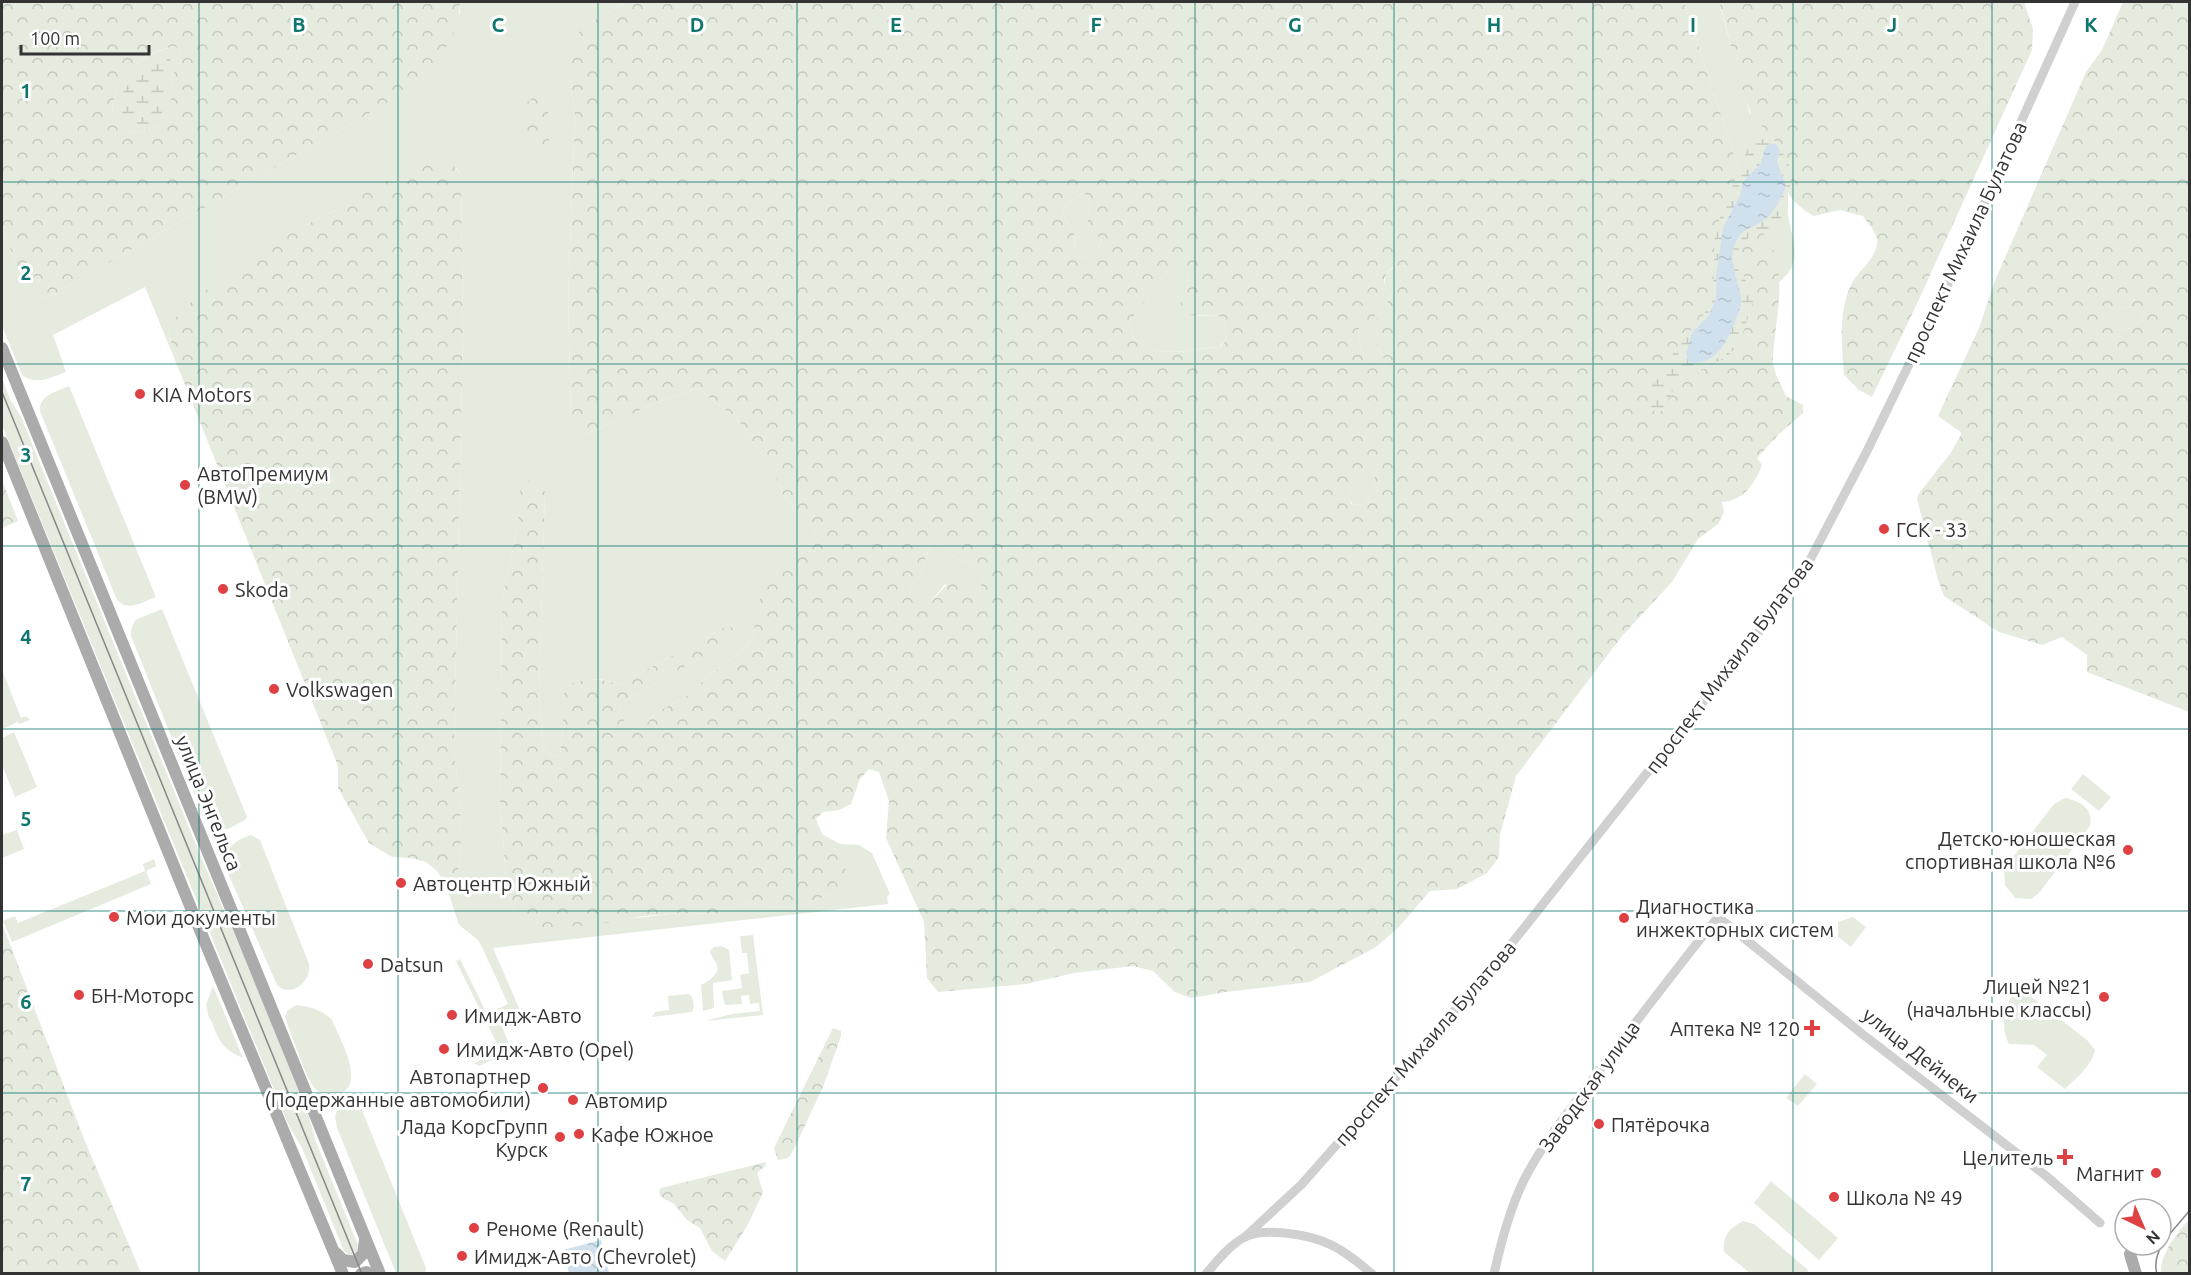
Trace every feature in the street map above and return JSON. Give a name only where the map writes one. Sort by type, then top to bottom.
[{"type":"main road","name":"улица Энгельса","points":[[2,348],[380,1274]]},
{"type":"main road","points":[[2,442],[195,918],[343,1274]]},
{"type":"main road","points":[[331,1244],[343,1260],[355,1262],[363,1254],[365,1247],[362,1228]]},
{"type":"main road","points":[[2131,1257],[2136,1274]]},
{"type":"main road","points":[[361,1274],[366,1272],[373,1274]]},
{"type":"street","name":"проспект Михаила Булатова","points":[[1245,1237],[1302,1184],[1493,967],[1780,605],[1811,558],[1867,451],[1948,284],[2075,2]]},
{"type":"street","name":"улица Дейнеки","points":[[1718,917],[1861,1033],[2053,1182],[2100,1223]]},
{"type":"street","name":"Заводская улица","points":[[1494,1274],[1507,1223],[1522,1183],[1535,1159],[1601,1068],[1718,917]]},
{"type":"street","points":[[1206,1274],[1226,1251],[1245,1237],[1269,1232],[1315,1237],[1336,1246],[1372,1274]]},
{"type":"green space","points":[[2,2],[460,2],[458,19],[446,48],[426,71],[389,102],[47,298],[26,289],[2,228]],"holes":[[[174,46],[179,49],[181,63],[173,74],[170,116],[159,127],[134,133],[118,124],[112,111],[114,98],[117,87],[128,70],[153,54]]]},
{"type":"green space","points":[[460,2],[627,2],[583,27],[570,76],[575,112],[568,300],[571,422],[584,435],[656,403],[697,388],[738,420],[772,469],[784,496],[813,529],[817,541],[810,551],[793,556],[764,585],[752,638],[746,648],[684,698],[655,713],[646,725],[637,731],[628,727],[618,711],[623,702],[727,642],[721,629],[619,685],[595,679],[578,685],[563,695],[560,754],[553,757],[546,750],[542,739],[539,691],[545,492],[518,498],[518,526],[502,601],[500,801],[507,891],[513,909],[521,918],[542,928],[681,913],[717,914],[749,902],[778,908],[806,904],[838,892],[842,857],[822,834],[840,844],[859,845],[872,853],[890,894],[887,897],[888,904],[493,948],[522,1015],[501,1024],[510,1047],[509,1052],[479,1066],[474,1063],[500,1050],[456,961],[460,959],[487,1014],[508,1004],[478,940],[459,925],[446,885],[455,882],[459,868],[461,835],[454,749],[463,330],[461,175],[456,167],[340,208],[289,233],[168,328],[175,360],[145,287],[53,335],[66,372],[50,378],[33,380],[22,375],[2,326],[2,228],[26,289],[47,298],[389,102],[460,13]]},
{"type":"green space","points":[[627,2],[1684,2],[1743,182],[1723,228],[1714,306],[1706,321],[1690,339],[1687,352],[1688,362],[1698,362],[1713,357],[1728,337],[1742,303],[1733,272],[1733,251],[1743,233],[1755,225],[1767,239],[1775,254],[1779,271],[1774,370],[1786,396],[1803,405],[1803,413],[1757,458],[1762,465],[1756,479],[1747,490],[1736,498],[1722,502],[1724,512],[1718,524],[1698,539],[1672,582],[1622,636],[1516,776],[1500,835],[1499,857],[1487,873],[1457,889],[1430,891],[1399,927],[1376,947],[1310,982],[1191,998],[1175,992],[1153,971],[1133,966],[1074,973],[1026,984],[938,992],[927,978],[924,922],[886,838],[889,801],[879,772],[869,769],[860,779],[851,804],[839,810],[823,812],[816,819],[822,834],[842,857],[847,873],[838,892],[806,904],[778,908],[749,902],[717,914],[681,913],[644,916],[594,925],[542,928],[521,918],[513,909],[507,891],[500,801],[502,601],[518,526],[518,498],[522,485],[531,479],[540,483],[545,492],[539,691],[542,739],[546,750],[553,757],[560,754],[563,695],[570,684],[594,679],[619,685],[721,629],[731,627],[735,630],[735,636],[727,642],[623,702],[618,711],[628,727],[637,731],[646,725],[655,713],[684,698],[746,648],[752,638],[763,585],[793,556],[810,551],[817,541],[813,529],[784,496],[772,469],[738,420],[697,388],[656,403],[584,435],[575,433],[571,422],[568,300],[575,112],[570,76],[571,43],[583,27]],"holes":[[[1085,194],[1090,199],[1088,222],[1091,231],[1102,239],[1098,252],[1086,259],[1075,252],[1074,232],[1063,214],[1068,204]],[[1405,265],[1407,271],[1377,318],[1377,345],[1386,363],[1381,367],[1361,350],[1358,332],[1360,325],[1372,322],[1386,292],[1384,279],[1392,268]],[[1171,268],[1180,268],[1188,275],[1189,284],[1180,301],[1183,309],[1189,315],[1219,316],[1224,324],[1227,339],[1220,347],[1166,352],[1149,348],[1134,339],[1129,321]],[[1365,470],[1371,470],[1375,484],[1362,506],[1351,504],[1349,498],[1351,492],[1348,479]],[[933,538],[939,539],[955,558],[974,565],[983,578],[978,595],[972,598],[965,589],[954,582],[944,588],[928,605],[921,605],[908,591],[919,576]]]},
{"type":"green space","points":[[1684,2],[1719,2],[1749,112],[1768,131],[1777,145],[1743,182]]},
{"type":"green space","points":[[1719,2],[2024,2],[2033,29],[2032,50],[1916,306],[1872,397],[1859,390],[1844,375],[1842,331],[1846,298],[1850,287],[1856,276],[1869,262],[1877,244],[1873,229],[1863,216],[1840,210],[1814,216],[1802,208],[1789,193],[1775,141],[1751,114],[1744,96]]},
{"type":"green space","points":[[2123,2],[2189,2],[2189,712],[2087,672],[2087,655],[2062,637],[2042,645],[1999,632],[1944,596],[1917,499],[1919,493],[1950,454],[1962,433],[1938,416],[1979,328],[1994,283],[2086,72],[2102,50]],"holes":[[[2127,307],[2142,309],[2144,316],[2133,328],[2118,330],[2114,323],[2114,315],[2119,309]]]},
{"type":"green space","points":[[174,46],[179,49],[181,63],[173,75],[171,116],[159,127],[134,133],[118,124],[112,111],[117,87],[122,78],[128,70],[144,58]]},
{"type":"green space","points":[[160,56],[169,58],[172,62],[165,88],[162,113],[157,120],[145,127],[128,119],[122,111],[123,92],[137,74]]},
{"type":"green space","points":[[542,96],[548,105],[549,143],[540,152],[529,149],[522,142],[524,105],[534,97]]},
{"type":"green space","points":[[1762,139],[1782,147],[1788,159],[1791,183],[1780,222],[1773,229],[1753,233],[1739,251],[1739,261],[1753,302],[1739,345],[1728,355],[1675,387],[1662,410],[1655,412],[1649,404],[1655,382],[1711,304],[1715,230],[1747,150]]},
{"type":"green space","points":[[435,160],[450,164],[461,175],[463,330],[454,749],[461,835],[459,868],[455,882],[446,885],[437,871],[426,862],[392,857],[369,843],[338,788],[338,766],[175,360],[168,328],[200,294],[289,233],[340,208],[392,178]]},
{"type":"green space","points":[[1786,186],[1788,215],[1795,251],[1792,267],[1779,282],[1773,251],[1755,225]]},
{"type":"green space","points":[[1085,194],[1090,199],[1089,226],[1102,238],[1098,252],[1086,259],[1075,252],[1074,232],[1063,214],[1071,201]]},
{"type":"green space","points":[[1405,265],[1407,271],[1377,318],[1377,345],[1386,363],[1381,367],[1361,350],[1358,332],[1360,325],[1386,292],[1387,273]]},
{"type":"green space","points":[[1171,268],[1180,268],[1188,275],[1189,284],[1180,301],[1198,316],[1219,316],[1224,324],[1227,339],[1219,347],[1166,352],[1149,348],[1134,339],[1129,321]]},
{"type":"green space","points":[[2127,307],[2143,309],[2144,316],[2133,328],[2118,330],[2113,315],[2119,309]]},
{"type":"green space","points":[[2,378],[10,399],[21,417],[199,852],[255,982],[358,1245],[356,1255],[351,1256],[344,1251],[302,1148],[289,1126],[2,425]]},
{"type":"green space","points":[[69,386],[156,597],[136,605],[122,604],[117,600],[40,411],[45,398]]},
{"type":"green space","points":[[1365,470],[1371,470],[1375,484],[1362,506],[1352,504],[1347,479]]},
{"type":"green space","points":[[2,480],[18,521],[2,528]]},
{"type":"green space","points":[[933,538],[939,539],[955,558],[974,565],[983,578],[978,595],[972,598],[945,584],[928,605],[921,606],[908,591],[919,576]]},
{"type":"green space","points":[[162,609],[247,817],[228,829],[217,827],[203,816],[131,636],[135,620]]},
{"type":"green space","points":[[2,670],[21,718],[26,716],[30,720],[19,724],[17,721],[2,729]]},
{"type":"green space","points":[[14,732],[37,787],[15,797],[2,765],[2,738]]},
{"type":"green space","points":[[2083,774],[2111,797],[2099,811],[2071,789]]},
{"type":"green space","points":[[2065,798],[2084,806],[2089,814],[2090,826],[2039,893],[2031,899],[2015,898],[2005,885],[2004,869],[2054,804]]},
{"type":"green space","points":[[17,830],[24,849],[2,858],[2,835]]},
{"type":"green space","points":[[251,835],[260,840],[309,964],[304,982],[294,989],[283,989],[277,985],[224,864],[232,845]]},
{"type":"green space","points":[[154,859],[156,866],[146,871],[151,884],[12,942],[3,921],[15,916],[18,923],[145,871],[143,864]]},
{"type":"green space","points":[[1853,917],[1866,927],[1851,947],[1838,937],[1838,922]]},
{"type":"green space","points":[[2,923],[84,1139],[141,1273],[2,1273]]},
{"type":"green space","points":[[753,935],[763,1015],[705,1021],[732,1014],[760,1011],[759,1003],[750,1004],[749,995],[741,996],[742,1004],[726,1005],[722,991],[742,988],[740,975],[749,973],[747,953],[742,953],[740,936]]},
{"type":"green space","points":[[722,946],[729,950],[732,980],[713,983],[714,1008],[703,1011],[701,985],[714,976],[717,969],[710,951],[714,947]]},
{"type":"green space","points":[[213,986],[243,1058],[229,1051],[221,1043],[209,1018],[206,1005]]},
{"type":"green space","points":[[2020,989],[2087,1040],[2095,1050],[2087,1066],[2065,1089],[2037,1067],[2047,1055],[2034,1045],[2009,1044],[2006,1038],[2004,1022],[2007,1006],[2014,993]]},
{"type":"green space","points":[[689,994],[694,1003],[692,1012],[652,1017],[655,1012],[669,1010],[668,996]]},
{"type":"green space","points":[[296,1005],[316,1009],[332,1020],[345,1051],[351,1074],[350,1084],[344,1091],[333,1095],[325,1094],[315,1088],[309,1080],[285,1017],[287,1011]]},
{"type":"green space","points":[[833,1028],[841,1031],[841,1036],[823,1087],[794,1149],[788,1158],[778,1160],[774,1148]]},
{"type":"green space","points":[[1805,1074],[1817,1084],[1798,1106],[1786,1098]]},
{"type":"green space","points":[[353,1104],[361,1108],[426,1268],[425,1273],[396,1273],[337,1128],[335,1117],[337,1111]]},
{"type":"green space","points":[[766,1162],[757,1173],[763,1192],[761,1197],[747,1226],[725,1261],[712,1251],[700,1228],[687,1220],[674,1204],[661,1197],[659,1192],[661,1188]]},
{"type":"green space","points":[[1771,1181],[1838,1238],[1819,1260],[1754,1203]]},
{"type":"green space","points":[[2189,1219],[2189,1273],[2161,1273],[2164,1257],[2173,1257],[2174,1238]]},
{"type":"green space","points":[[1743,1221],[1754,1224],[1809,1273],[1750,1273],[1724,1252],[1727,1233]]},
{"type":"water","points":[[1769,143],[1777,145],[1780,151],[1777,162],[1786,186],[1780,200],[1768,217],[1745,230],[1736,242],[1732,257],[1741,303],[1728,338],[1712,357],[1705,361],[1688,362],[1686,353],[1692,333],[1709,315],[1716,298],[1723,228],[1740,195],[1743,182],[1762,162],[1764,151]]},
{"type":"water","points":[[601,1240],[609,1273],[569,1273],[563,1250]]},
{"type":"tram line","points":[[2,392],[362,1274]]},
{"type":"tram line","points":[[2157,1274],[2157,1256],[2161,1248],[2190,1210]]},
{"type":"place","name":"KIA Motors","points":[[140,394]]},
{"type":"place","name":"АвтоПремиум (BMW)","points":[[185,485]]},
{"type":"place","name":"ГСК - 33","points":[[1884,529]]},
{"type":"place","name":"Skoda","points":[[223,589]]},
{"type":"place","name":"Volkswagen","points":[[274,689]]},
{"type":"place","name":"Детско-юношеская спортивная школа №6","points":[[2128,850]]},
{"type":"place","name":"Автоцентр Южный","points":[[401,883]]},
{"type":"place","name":"Мои документы","points":[[114,917]]},
{"type":"place","name":"Диагностика инжекторных систем","points":[[1624,918]]},
{"type":"place","name":"Datsun","points":[[368,964]]},
{"type":"place","name":"БН-Моторс","points":[[79,995]]},
{"type":"place","name":"Лицей №21 (начальные классы)","points":[[2104,997]]},
{"type":"place","name":"Имидж-Авто","points":[[452,1015]]},
{"type":"place","name":"Аптека № 120","points":[[1812,1028]]},
{"type":"place","name":"Имидж-Авто (Opel)","points":[[444,1049]]},
{"type":"place","name":"Автопартнер (Подержанные автомобили)","points":[[543,1088]]},
{"type":"place","name":"Автомир","points":[[573,1100]]},
{"type":"place","name":"Пятёрочка","points":[[1599,1124]]},
{"type":"place","name":"Кафе Южное","points":[[579,1134]]},
{"type":"place","name":"Лада КорсГрупп Курск","points":[[560,1137]]},
{"type":"place","name":"Целитель","points":[[2065,1157]]},
{"type":"place","name":"Магнит","points":[[2156,1173]]},
{"type":"place","name":"Школа № 49","points":[[1834,1197]]},
{"type":"place","name":"Реноме (Renault)","points":[[474,1228]]},
{"type":"place","name":"Имидж-Авто (Chevrolet)","points":[[462,1256]]}]
